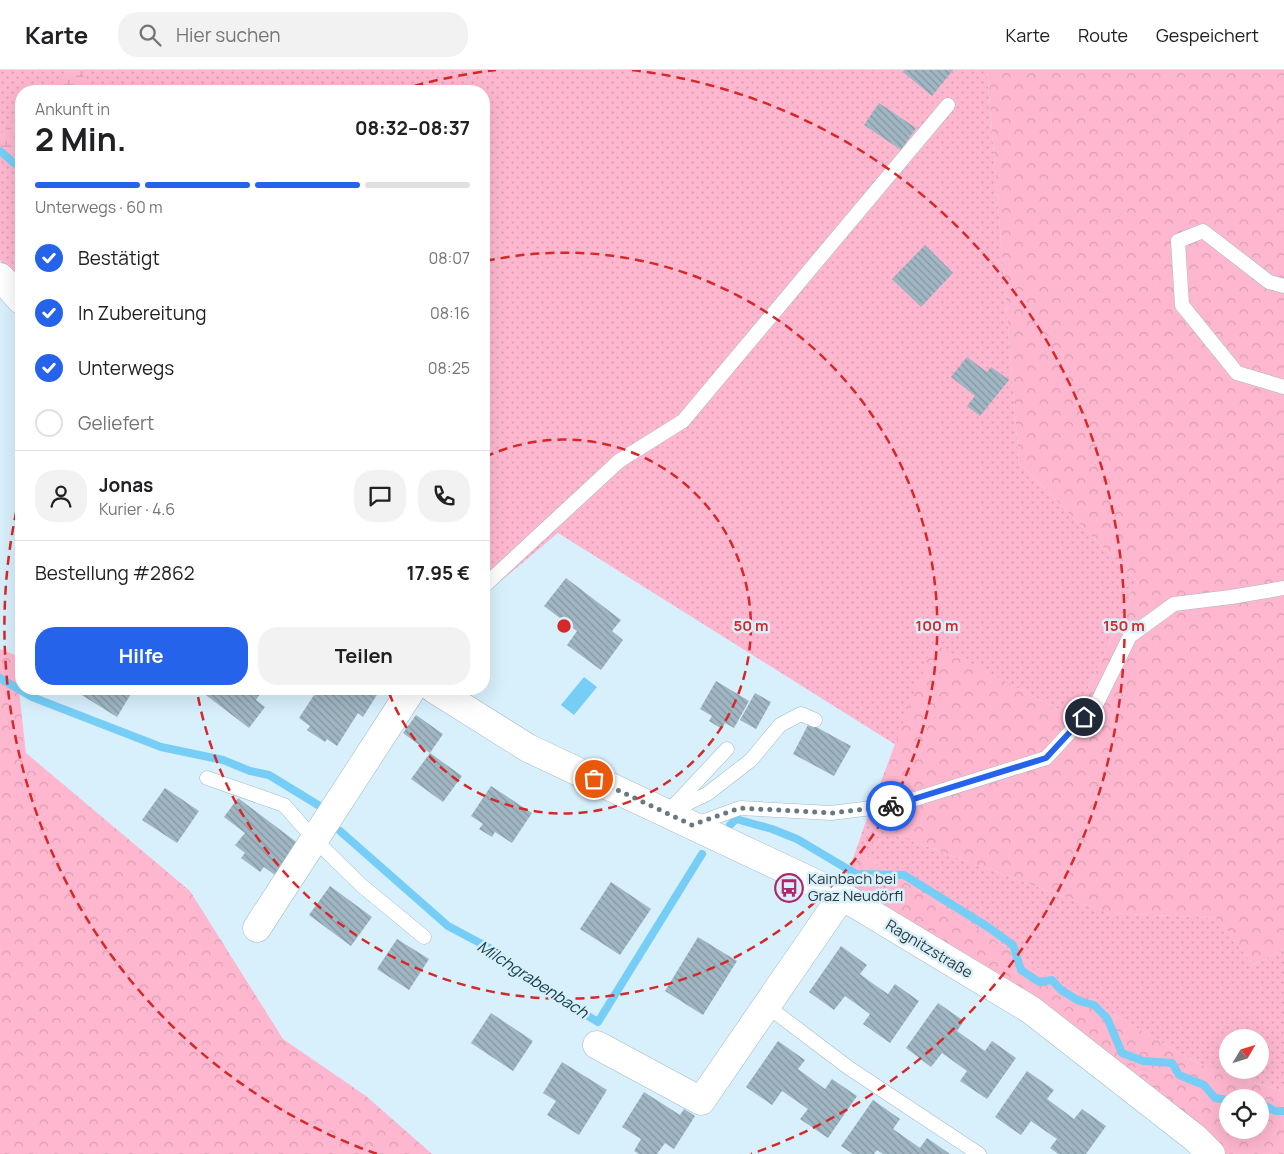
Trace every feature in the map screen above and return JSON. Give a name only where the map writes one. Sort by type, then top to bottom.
[{"type":"main road","points":[[0,277],[15,293]]},
{"type":"main road","points":[[257,928],[408,695]]},
{"type":"main road","name":"Ragnitzstraße","points":[[444,695],[528,748],[842,896],[1030,1010],[1195,1138],[1211,1154]]},
{"type":"main road","points":[[597,1044],[701,1101],[842,896]]},
{"type":"lane","points":[[490,580],[619,461],[683,421],[948,105]]},
{"type":"lane","points":[[1284,286],[1269,282],[1202,231],[1178,241],[1182,305],[1237,373],[1284,387]]},
{"type":"lane","points":[[692,825],[740,808],[832,813],[896,806],[1046,758],[1097,703],[1130,636],[1174,604],[1284,588]]},
{"type":"lane","points":[[667,813],[707,794],[722,783],[751,760],[780,725],[801,714],[815,720]]},
{"type":"lane","points":[[667,813],[728,749]]},
{"type":"lane","points":[[207,778],[284,805],[314,839],[361,885],[424,937]]},
{"type":"lane","points":[[767,1006],[849,1068],[979,1154]]},
{"type":"green space","points":[[0,70],[987,70],[1019,463],[1138,582],[1074,718],[934,644],[896,745],[558,533],[490,590],[490,85],[15,85],[15,276],[0,260]]},
{"type":"green space","points":[[69,70],[82,70],[86,85],[50,85]]},
{"type":"green space","points":[[987,70],[1284,70],[1284,949],[1253,965],[1218,918],[1109,913],[865,824],[933,643],[1074,718],[1138,582],[1019,463]]},
{"type":"green space","points":[[15,119],[15,164],[0,151],[0,135]]},
{"type":"green space","points":[[0,649],[15,655],[15,695],[19,695],[26,753],[190,891],[283,1039],[366,1096],[432,1154],[0,1154]]},
{"type":"green space","points":[[865,824],[1109,913],[1218,918],[1253,965],[1284,949],[1284,1092],[1245,1079],[1269,1079],[1269,1029],[1219,1029],[1219,1071],[1199,1064],[1073,991],[856,850]]},
{"type":"green space","points":[[856,850],[1073,991],[1199,1064],[1219,1071],[1219,1079],[1245,1079],[1284,1092],[1284,1154],[1191,1154],[1155,1121],[1003,1004],[836,908]]},
{"type":"water","points":[[584,677],[597,687],[574,715],[561,705]]},
{"type":"building","points":[[904,70],[953,70],[932,96],[903,72]]},
{"type":"building","points":[[879,103],[916,128],[901,150],[864,125]]},
{"type":"building","points":[[925,245],[953,273],[921,307],[892,279]]},
{"type":"building","points":[[967,357],[987,372],[991,367],[1009,380],[980,416],[967,406],[975,396],[951,377]]},
{"type":"building","points":[[566,578],[621,620],[612,631],[623,640],[601,670],[567,645],[577,631],[544,606]]},
{"type":"building","points":[[716,681],[749,701],[734,728],[725,723],[722,729],[709,721],[712,716],[700,709]]},
{"type":"building","points":[[755,693],[771,702],[756,729],[740,720]]},
{"type":"building","points":[[82,695],[130,695],[117,717]]},
{"type":"building","points":[[206,695],[259,695],[256,700],[265,707],[249,728]]},
{"type":"building","points":[[314,695],[377,695],[363,717],[358,713],[337,746],[327,739],[325,742],[307,730],[310,726],[299,718]]},
{"type":"building","points":[[416,715],[443,734],[430,753],[403,733]]},
{"type":"building","points":[[809,723],[851,746],[834,776],[793,754]]},
{"type":"building","points":[[430,753],[462,776],[443,802],[411,779]]},
{"type":"building","points":[[491,786],[532,813],[512,843],[495,832],[492,837],[479,829],[483,824],[471,816]]},
{"type":"building","points":[[165,788],[199,811],[177,843],[142,820]]},
{"type":"building","points":[[238,798],[299,844],[275,875],[264,867],[260,872],[241,858],[245,853],[235,845],[245,833],[224,817]]},
{"type":"building","points":[[611,882],[651,909],[620,955],[580,929]]},
{"type":"building","points":[[330,886],[372,917],[351,946],[309,915]]},
{"type":"building","points":[[698,937],[737,961],[703,1015],[665,991]]},
{"type":"building","points":[[397,939],[429,959],[409,990],[377,969]]},
{"type":"building","points":[[841,946],[867,965],[860,974],[872,983],[888,994],[895,984],[919,1001],[890,1043],[863,1024],[870,1014],[845,996],[834,1010],[809,992]]},
{"type":"building","points":[[938,1003],[964,1021],[957,1031],[985,1051],[992,1041],[1016,1058],[987,1099],[960,1081],[967,1071],[942,1053],[931,1067],[906,1048]]},
{"type":"building","points":[[491,1013],[533,1041],[513,1071],[471,1043]]},
{"type":"building","points":[[778,1041],[805,1060],[798,1069],[825,1089],[832,1079],[857,1096],[828,1138],[800,1119],[808,1109],[782,1091],[772,1105],[746,1087]]},
{"type":"building","points":[[562,1062],[607,1090],[579,1135],[547,1115],[556,1101],[543,1093]]},
{"type":"building","points":[[1027,1071],[1054,1090],[1047,1099],[1074,1119],[1082,1109],[1106,1126],[1086,1154],[1058,1154],[1050,1148],[1057,1139],[1031,1121],[1021,1135],[995,1117]]},
{"type":"building","points":[[644,1092],[680,1115],[684,1109],[695,1116],[674,1149],[665,1143],[657,1154],[639,1154],[634,1151],[641,1139],[622,1127]]},
{"type":"building","points":[[873,1100],[900,1119],[893,1129],[920,1148],[927,1138],[950,1154],[883,1154],[877,1150],[874,1154],[853,1154],[841,1146]]},
{"type":"waterway","points":[[0,151],[15,164]]},
{"type":"waterway","name":"Milchgrabenbach","points":[[0,678],[15,687]]},
{"type":"waterway","name":"Milchgrabenbach","points":[[29,695],[161,747],[223,760],[250,771],[269,775],[318,805]]},
{"type":"waterway","name":"Milchgrabenbach","points":[[730,825],[736,819],[772,829],[797,839],[856,874],[904,875],[988,927],[1013,945],[1021,970],[1039,982],[1052,980],[1061,990],[1079,1001],[1094,1005],[1107,1018],[1122,1053],[1143,1061],[1172,1063],[1179,1075],[1204,1085],[1215,1098],[1219,1099]]},
{"type":"waterway","name":"Milchgrabenbach","points":[[340,831],[448,926],[495,951],[524,977],[598,1022],[702,854]]},
{"type":"waterway","name":"Milchgrabenbach","points":[[1269,1108],[1275,1111],[1284,1111]]},
{"type":"way so far","points":[[594,779],[692,825],[740,808],[832,813],[891,806]]},
{"type":"place","name":"Kainbach bei Graz Neudörfl","points":[[789,888]]},
{"type":"route","points":[[891,806],[1046,758],[1084,717]]}]
